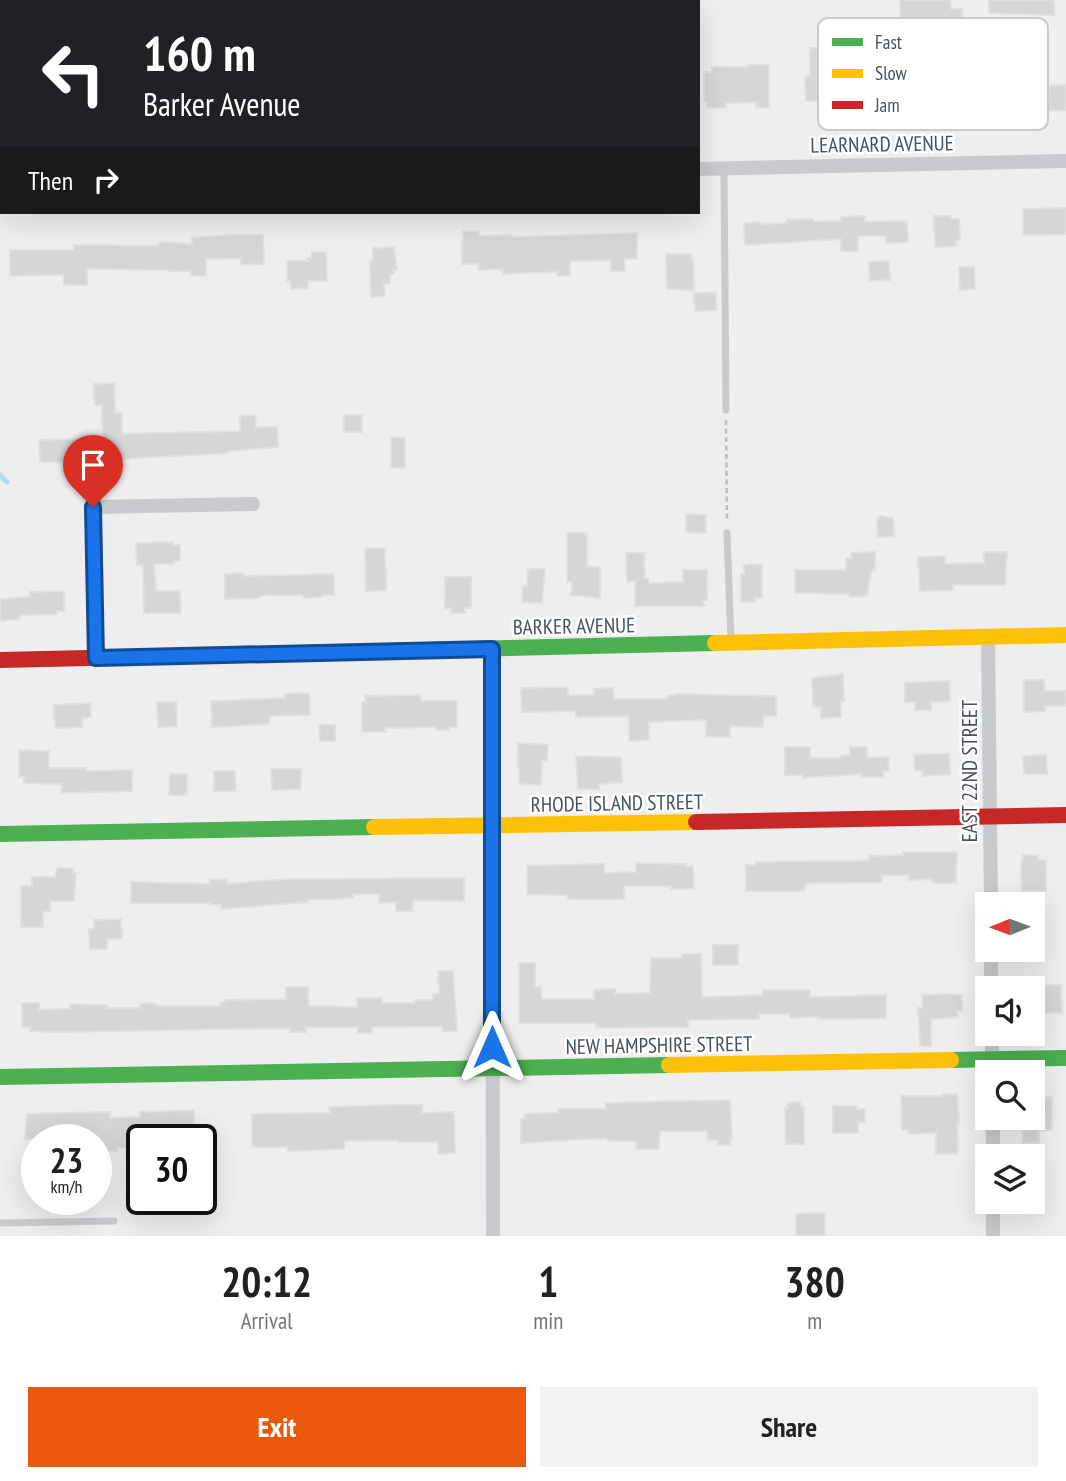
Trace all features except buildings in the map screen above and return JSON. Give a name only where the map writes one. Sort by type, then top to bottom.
[{"type":"street","name":"LEARNARD AVENUE","points":[[700,169],[1066,161]]},
{"type":"street","points":[[96,658],[93,507],[253,504]]},
{"type":"street","name":"BARKER AVENUE","points":[[0,660],[1066,635]]},
{"type":"street","name":"EAST 22ND STREET","points":[[988,637],[991,892]]},
{"type":"street","points":[[492,649],[492,1236]]},
{"type":"street","name":"RHODE ISLAND STREET","points":[[0,834],[1066,815]]},
{"type":"street","name":"NEW HAMPSHIRE STREET","points":[[1045,1061],[1066,1058]]},
{"type":"street","name":"NEW HAMPSHIRE STREET","points":[[0,1077],[493,1069],[975,1067]]},
{"type":"street","points":[[993,1214],[993,1236]]},
{"type":"lane","points":[[724,169],[726,410]]},
{"type":"lane","points":[[727,533],[731,643]]},
{"type":"lane","points":[[0,1223],[114,1221]]},
{"type":"path","points":[[726,410],[727,533]]},
{"type":"waterway","points":[[0,475],[7,482]]},
{"type":"traffic: fast","points":[[219,655],[715,643]]},
{"type":"traffic: fast","points":[[0,834],[374,827]]},
{"type":"traffic: fast","points":[[951,1060],[1066,1058]]},
{"type":"traffic: fast","points":[[0,1077],[669,1065]]},
{"type":"traffic: slow","points":[[715,643],[1066,635]]},
{"type":"traffic: slow","points":[[374,827],[696,822]]},
{"type":"traffic: slow","points":[[669,1065],[951,1060]]},
{"type":"traffic: jam","points":[[0,660],[219,655]]},
{"type":"traffic: jam","points":[[696,822],[1066,815]]},
{"type":"route","points":[[93,507],[96,658],[492,649],[492,1047]]}]
